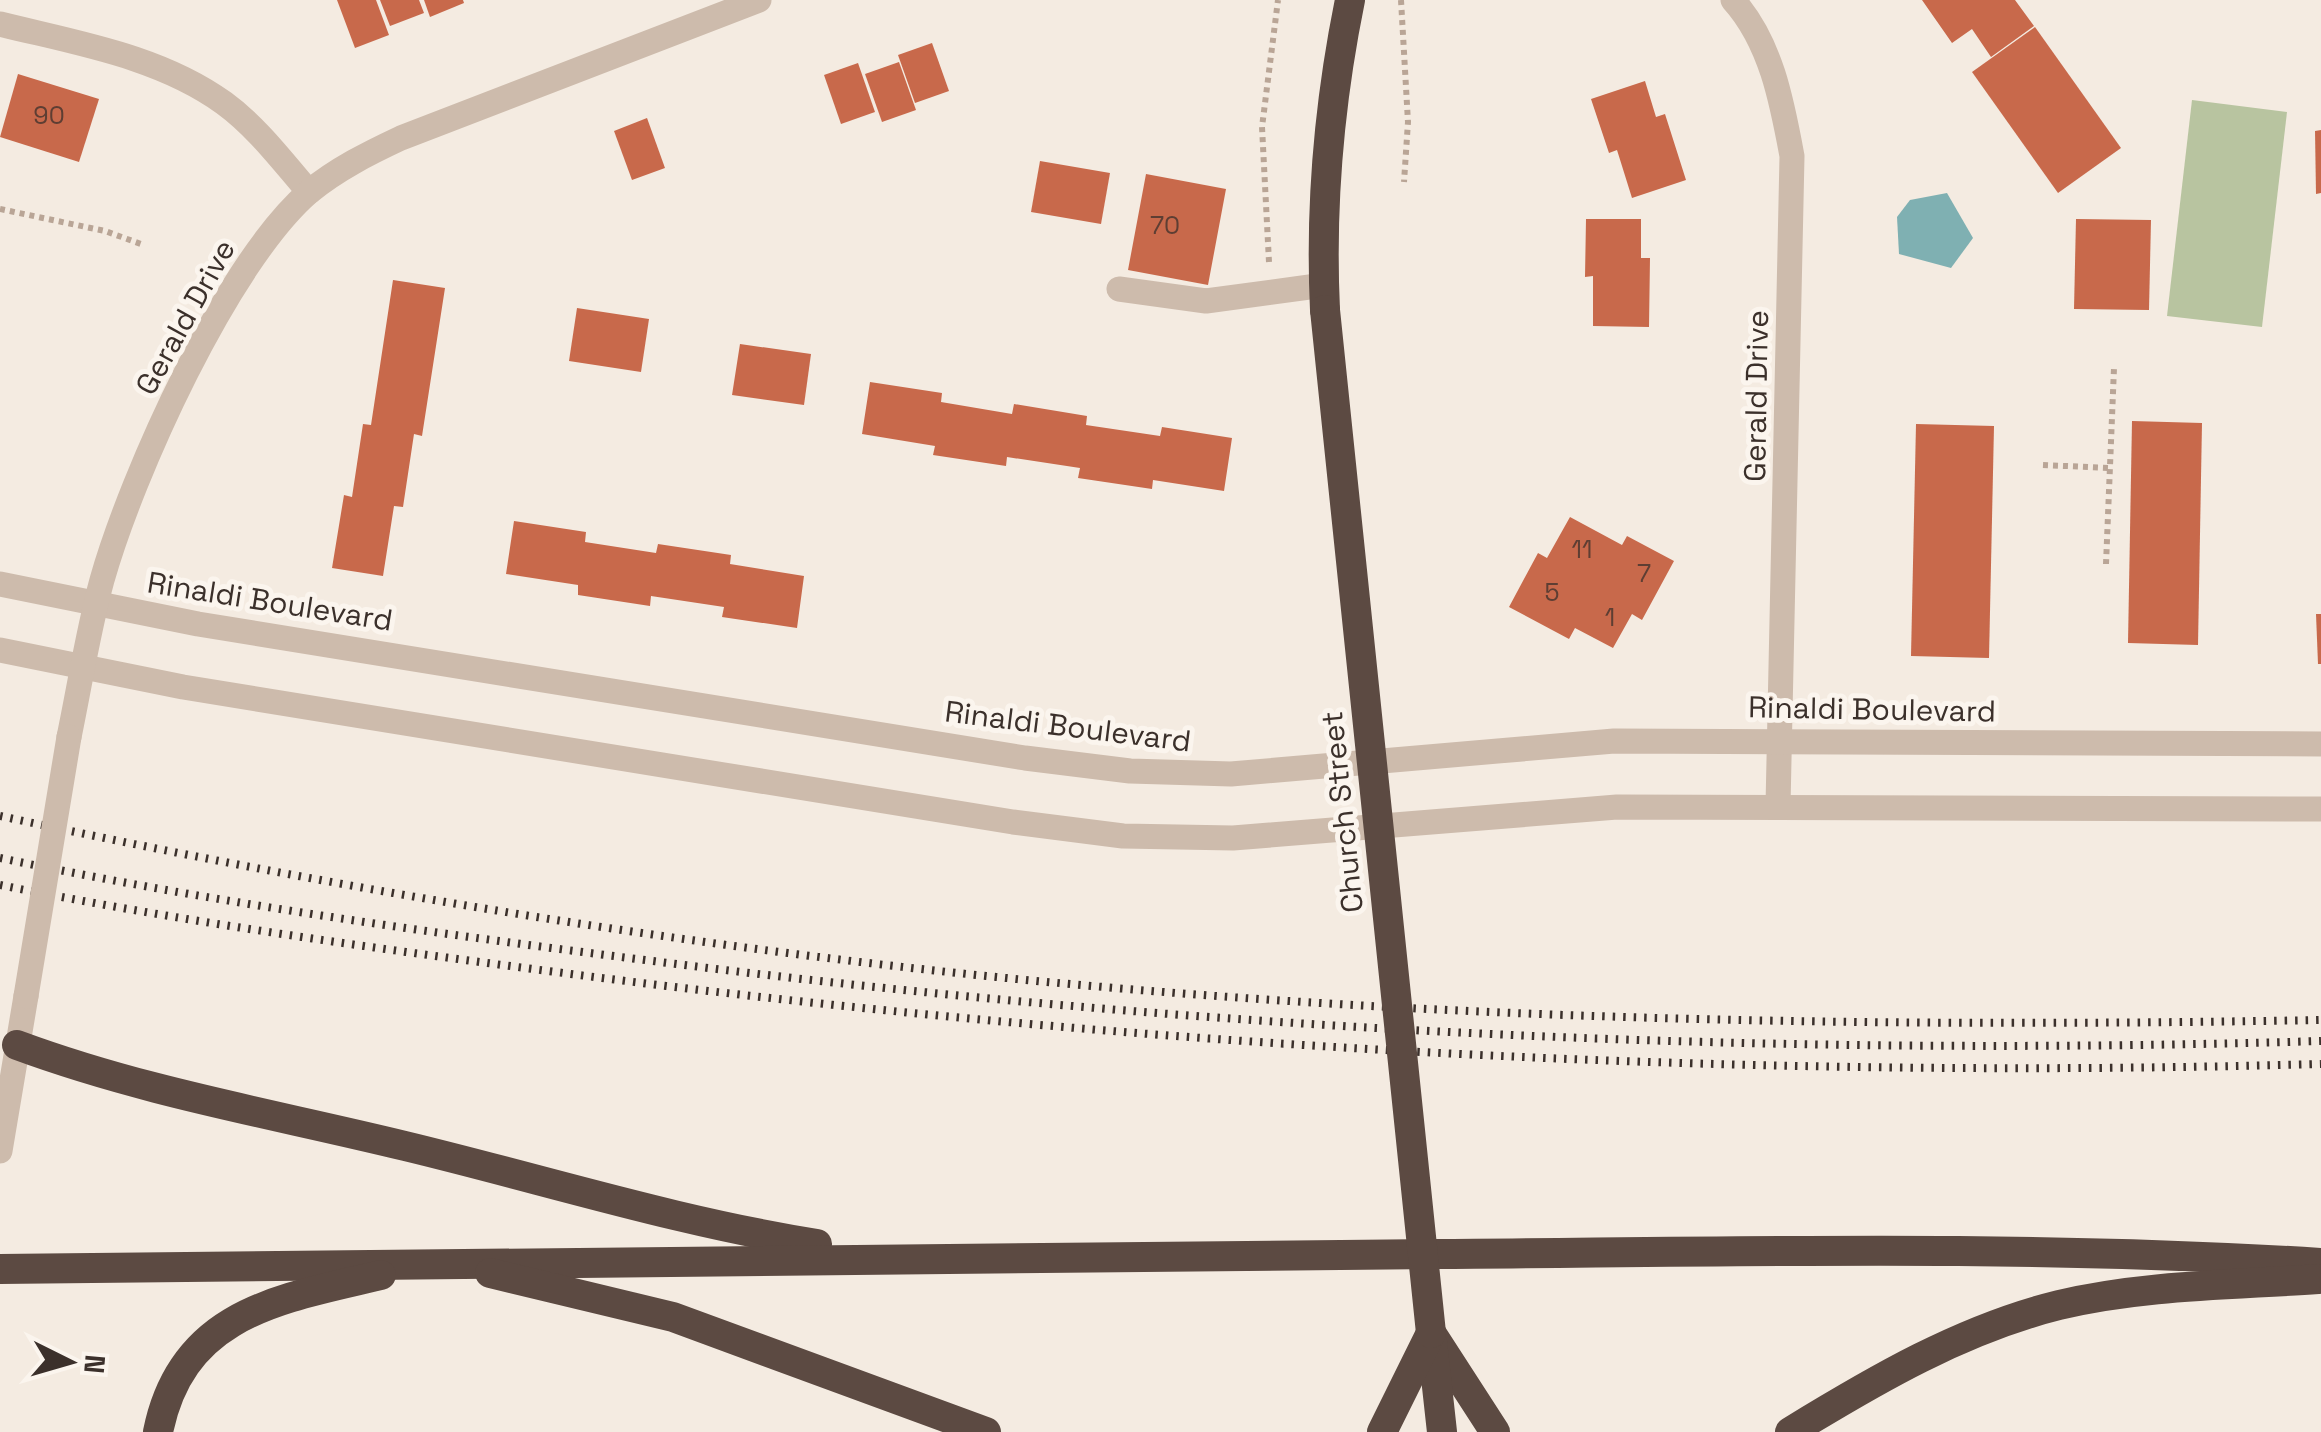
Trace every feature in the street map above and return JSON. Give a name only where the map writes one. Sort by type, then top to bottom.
[{"type":"highway","name":"Church Street","points":[[1350,0],[1334,89],[1324,184],[1324,297],[1442,1432]]},
{"type":"highway","points":[[9,1044],[158,1092],[340,1130],[706,1222],[914,1256]]},
{"type":"highway","points":[[0,1269],[914,1256],[1938,1252],[2321,1264]]},
{"type":"highway","points":[[158,1432],[179,1374],[201,1346],[228,1323],[270,1302],[436,1262],[672,1316],[986,1432]]},
{"type":"highway","points":[[1790,1432],[1964,1336],[2030,1313],[2126,1294],[2321,1279]]},
{"type":"highway","points":[[1382,1432],[1431,1333]]},
{"type":"highway","points":[[1431,1333],[1495,1432]]},
{"type":"street","name":"Gerald Drive","points":[[0,1151],[9,1044],[26,996],[69,737],[96,604],[132,497],[191,367],[237,280],[269,234],[309,192],[353,162],[401,138],[731,6],[758,0]]},
{"type":"street","name":"Gerald Drive","points":[[1733,0],[1766,53],[1783,104],[1792,156],[1778,806]]},
{"type":"street","points":[[0,24],[122,55],[195,84],[257,132],[309,192]]},
{"type":"street","points":[[1119,289],[1192,300],[1272,292],[1324,297]]},
{"type":"street","name":"Rinaldi Boulevard","points":[[0,584],[96,604],[1025,758],[1130,771],[1269,772],[1532,746],[1780,739],[2321,744]]},
{"type":"street","points":[[0,650],[82,668],[1013,822],[1123,836],[1232,838],[1616,808],[2321,809]]},
{"type":"path","points":[[1272,292],[1263,188],[1263,110],[1278,0]]},
{"type":"path","points":[[1401,0],[1408,122],[1404,182]]},
{"type":"path","points":[[0,209],[106,231],[141,244]]},
{"type":"path","points":[[2106,564],[2114,368]]},
{"type":"path","points":[[2043,465],[2110,468]]},
{"type":"green space","points":[[2192,100],[2287,112],[2262,327],[2167,316]]},
{"type":"water","points":[[1947,193],[1973,238],[1951,268],[1899,254],[1897,217],[1910,200]]},
{"type":"building","points":[[337,0],[376,0],[389,35],[355,48]]},
{"type":"building","points":[[380,0],[419,0],[424,13],[390,26]]},
{"type":"building","points":[[424,0],[463,0],[464,3],[430,17]]},
{"type":"building","points":[[1922,0],[2015,0],[2034,26],[1991,57],[1972,29],[1952,43]]},
{"type":"building","points":[[2035,27],[2121,148],[2058,193],[1972,72]]},
{"type":"building","points":[[932,43],[949,91],[915,103],[898,55]]},
{"type":"building","points":[[899,62],[916,110],[882,122],[865,74]]},
{"type":"building","points":[[858,63],[875,112],[841,124],[824,75]]},
{"type":"building","points":[[18,74],[99,99],[79,162],[0,137]]},
{"type":"building","points":[[1645,81],[1656,117],[1665,114],[1686,180],[1632,198],[1617,150],[1609,153],[1591,99]]},
{"type":"building","points":[[647,118],[665,168],[632,180],[614,131]]},
{"type":"building","points":[[2321,130],[2321,193],[2316,194],[2315,131]]},
{"type":"building","points":[[1040,161],[1110,173],[1101,224],[1031,212]]},
{"type":"building","points":[[1146,174],[1226,189],[1208,285],[1128,270]]},
{"type":"building","points":[[1586,219],[1641,219],[1641,258],[1650,258],[1649,327],[1593,326],[1593,276],[1585,277]]},
{"type":"building","points":[[2076,219],[2151,220],[2149,310],[2074,309]]},
{"type":"building","points":[[393,280],[445,288],[422,436],[414,434],[403,507],[394,506],[383,576],[332,568],[344,495],[352,497],[363,424],[371,425]]},
{"type":"building","points":[[577,308],[649,319],[641,372],[569,361]]},
{"type":"building","points":[[740,344],[811,354],[804,405],[732,395]]},
{"type":"building","points":[[870,382],[942,393],[941,402],[1012,414],[1014,404],[1087,416],[1086,425],[1160,436],[1162,427],[1232,438],[1224,491],[1153,480],[1152,489],[1078,478],[1080,468],[1007,457],[1006,466],[933,455],[935,446],[862,434]]},
{"type":"building","points":[[2132,421],[2202,423],[2198,645],[2128,643]]},
{"type":"building","points":[[1916,424],[1994,426],[1989,658],[1911,656]]},
{"type":"building","points":[[1570,517],[1622,545],[1627,536],[1674,561],[1642,620],[1632,614],[1613,648],[1575,628],[1569,639],[1509,607],[1538,553],[1547,558]]},
{"type":"building","points":[[514,521],[586,532],[585,542],[656,553],[658,544],[731,555],[730,564],[804,576],[797,628],[722,617],[724,607],[651,596],[650,606],[578,595],[578,585],[506,574]]},
{"type":"building","points":[[2316,614],[2321,614],[2321,664],[2318,664]]},
{"type":"railway","points":[[0,816],[371,889],[620,930],[871,963],[1161,992],[1658,1018],[1990,1023],[2321,1020]]},
{"type":"railway","points":[[0,858],[238,902],[477,938],[846,984],[1056,1005],[1266,1021],[1688,1042],[2110,1045],[2321,1041]]},
{"type":"railway","points":[[0,885],[225,925],[602,978],[1030,1024],[1245,1041],[1675,1063],[2106,1068],[2321,1064]]}]
